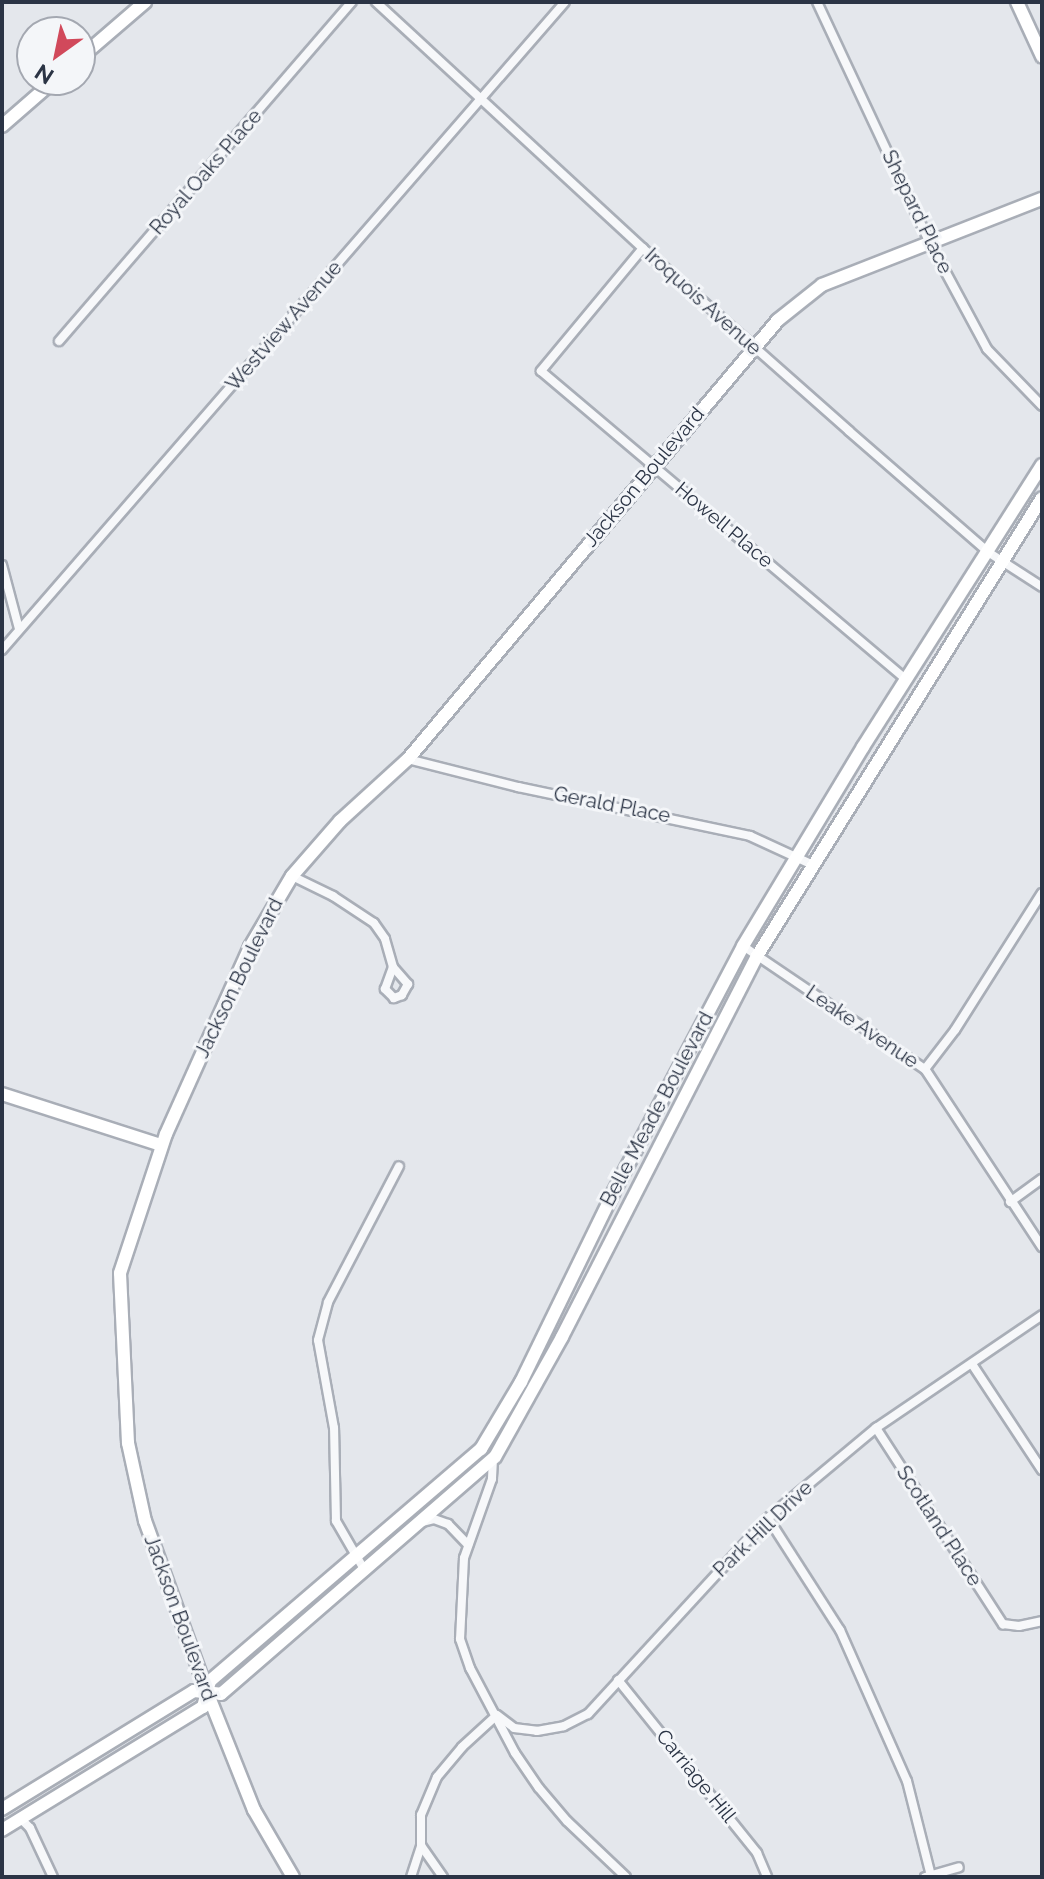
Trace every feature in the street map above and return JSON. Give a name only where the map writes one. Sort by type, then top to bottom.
[{"type":"main road","points":[[96,44],[145,2]]},
{"type":"main road","points":[[1017,2],[1042,56]]},
{"type":"main road","points":[[2,126],[37,96]]},
{"type":"main road","name":"Jackson Boulevard","points":[[293,1877],[254,1810],[207,1692],[145,1521],[128,1443],[120,1273],[161,1145],[250,947],[292,876],[340,821],[408,759],[753,347],[799,300],[822,285],[1042,199]]},
{"type":"main road","name":"Belle Meade Boulevard","points":[[2,1830],[203,1707],[210,1681],[481,1449],[521,1382],[638,1143],[743,946],[795,856],[1042,465]]},
{"type":"main road","name":"Belle Meade Boulevard","points":[[6,1807],[194,1691],[221,1694],[493,1459],[504,1445],[550,1360],[654,1151],[757,956],[811,864],[1042,498]]},
{"type":"main road","points":[[906,679],[922,689]]},
{"type":"main road","points":[[2,1094],[161,1145]]},
{"type":"main road","points":[[662,1099],[678,1106]]},
{"type":"main road","points":[[638,1143],[654,1151]]},
{"type":"main road","points":[[481,1449],[493,1459]]},
{"type":"main road","points":[[412,1510],[422,1522]]},
{"type":"main road","points":[[292,1612],[303,1625]]},
{"type":"main road","points":[[6,1807],[20,1818]]},
{"type":"street","name":"Royal Oaks Place","points":[[59,341],[352,2]]},
{"type":"street","name":"Iroquois Avenue","points":[[376,2],[753,347],[988,552],[1042,587]]},
{"type":"street","name":"Westview Avenue","points":[[2,650],[565,2]]},
{"type":"street","name":"Shepard Place","points":[[817,2],[930,243],[987,349],[1042,406]]},
{"type":"street","name":"Howell Place","points":[[643,248],[541,371],[906,679]]},
{"type":"street","points":[[2,565],[19,629]]},
{"type":"street","name":"Gerald Place","points":[[408,759],[518,787],[702,823],[757,838],[811,864]]},
{"type":"street","points":[[292,876],[333,896],[374,923],[385,939],[393,967]]},
{"type":"street","points":[[925,1069],[955,1030],[1042,893]]},
{"type":"street","name":"Leake Avenue","points":[[743,946],[925,1069],[1042,1247]]},
{"type":"street","points":[[365,1572],[343,1538],[334,1508],[334,1428],[318,1340],[328,1302],[399,1166]]},
{"type":"street","points":[[1010,1202],[1042,1179]]},
{"type":"street","name":"Park Hill Drive","points":[[497,1715],[514,1728],[537,1731],[564,1726],[588,1714],[768,1518],[876,1428],[1042,1315]]},
{"type":"street","points":[[972,1364],[1042,1470]]},
{"type":"street","name":"Scotland Place","points":[[876,1428],[1003,1624],[1019,1626],[1042,1621]]},
{"type":"street","points":[[493,1459],[492,1479],[468,1545],[460,1590],[460,1639],[470,1668],[515,1753],[539,1788],[567,1821],[626,1877]]},
{"type":"street","points":[[768,1518],[840,1630],[907,1781],[928,1876],[959,1867]]},
{"type":"street","points":[[422,1522],[434,1519],[448,1524],[468,1545]]},
{"type":"street","name":"Carriage Hill","points":[[618,1680],[757,1853],[767,1877]]},
{"type":"street","points":[[411,1877],[421,1846],[421,1815],[437,1777],[497,1715]]},
{"type":"street","points":[[20,1818],[30,1828],[53,1877]]},
{"type":"street","points":[[421,1846],[443,1877]]}]
